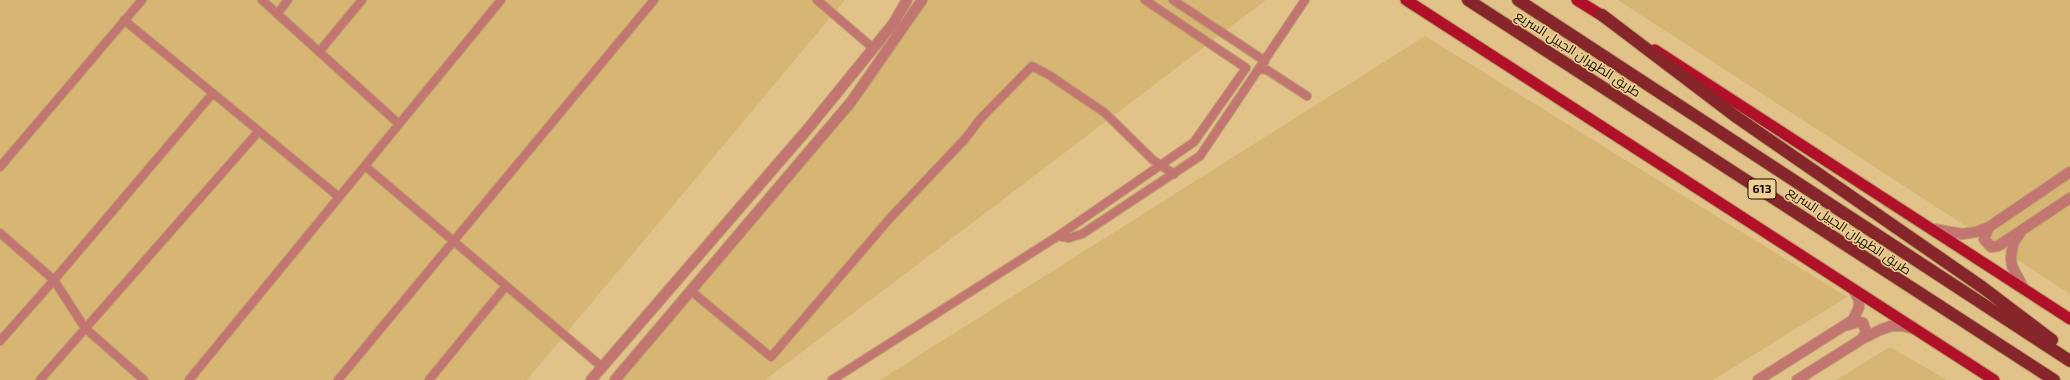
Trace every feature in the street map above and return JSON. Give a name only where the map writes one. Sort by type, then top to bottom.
[{"type":"highway","name":"طريق الظهران الجبيل السريع","points":[[1468,0],[1708,154],[1908,287],[2054,380]]},
{"type":"highway","name":"طريق الظهران الجبيل السريع","points":[[1518,0],[2070,361]]},
{"type":"highway","points":[[1602,15],[1735,116],[1982,287],[2070,354]]},
{"type":"main road","points":[[1406,0],[1922,332],[1994,380]]},
{"type":"main road","points":[[1577,0],[1934,229],[2025,291],[2070,319]]},
{"type":"street","points":[[0,167],[142,0]]},
{"type":"street","points":[[262,0],[399,124]]},
{"type":"street","points":[[277,14],[288,0]]},
{"type":"street","points":[[319,52],[362,0]]},
{"type":"street","points":[[189,380],[501,0]]},
{"type":"street","points":[[338,380],[654,0]]},
{"type":"street","points":[[817,0],[873,48]]},
{"type":"street","points":[[591,380],[806,131],[893,24],[907,0]]},
{"type":"street","points":[[615,380],[851,102],[922,0]]},
{"type":"street","points":[[1145,0],[1246,68],[1258,71],[1267,70],[1307,96]]},
{"type":"street","points":[[1173,0],[1265,61]]},
{"type":"street","points":[[1058,236],[1068,238],[1082,234],[1200,156],[1305,0]]},
{"type":"street","points":[[124,20],[339,197]]},
{"type":"street","points":[[692,291],[771,356],[891,217],[965,139],[981,118],[1032,66],[1049,75],[1105,113],[1160,166],[1174,174]]},
{"type":"street","points":[[832,380],[1058,236],[1194,142],[1246,68]]},
{"type":"street","points":[[0,341],[213,94]]},
{"type":"street","points":[[40,380],[258,131]]},
{"type":"street","points":[[365,166],[602,367]]},
{"type":"street","points":[[1934,229],[1969,234],[1989,227],[2070,172]]},
{"type":"street","points":[[1989,227],[1984,239],[1991,247],[1998,246],[2070,198]]},
{"type":"street","points":[[2022,230],[2013,244],[2011,258],[2016,275],[2025,291]]},
{"type":"street","points":[[0,233],[54,280],[85,328],[144,380]]},
{"type":"street","points":[[1758,380],[1853,320],[1859,307],[1859,300],[1857,294],[1849,285]]},
{"type":"street","points":[[429,380],[506,286]]},
{"type":"street","points":[[1845,326],[1855,322],[1863,323],[1866,332],[1862,339]]},
{"type":"street","points":[[1797,380],[1862,339],[1890,326],[1903,326],[1922,332]]},
{"type":"shaded area","points":[[0,0],[845,0],[527,380],[0,380]]},
{"type":"shaded area","points":[[928,0],[1266,0],[765,380],[619,380]]},
{"type":"shaded area","points":[[1618,0],[2070,0],[2070,294]]},
{"type":"shaded area","points":[[1425,36],[1847,297],[1713,380],[880,380]]},
{"type":"shaded area","points":[[1890,347],[1947,380],[1836,380]]}]
